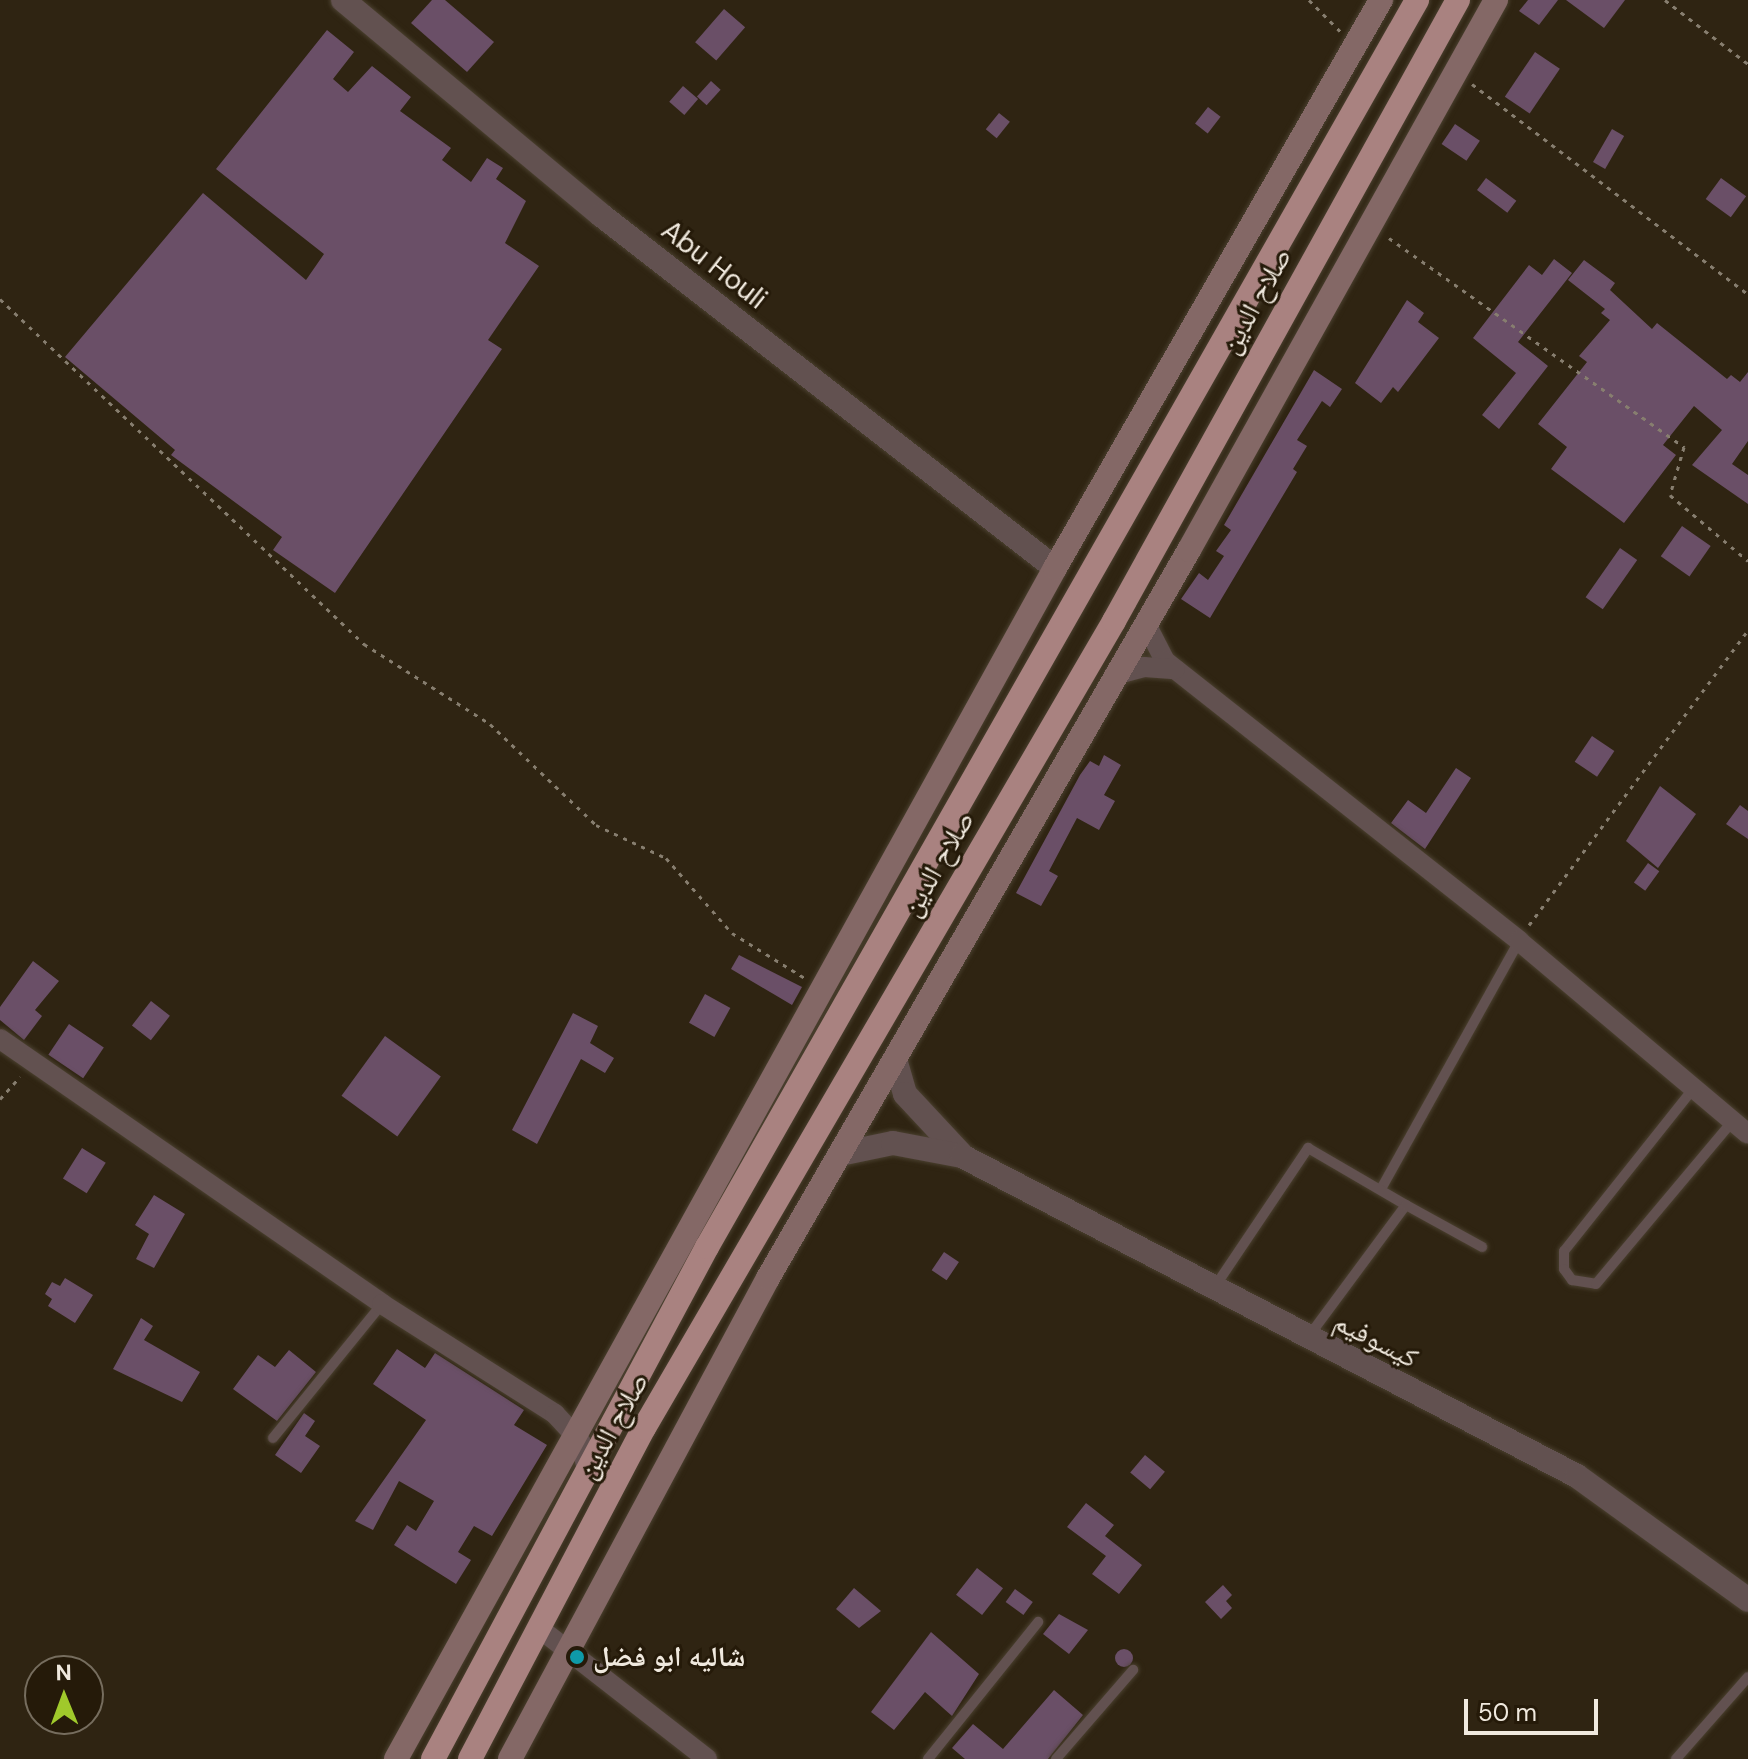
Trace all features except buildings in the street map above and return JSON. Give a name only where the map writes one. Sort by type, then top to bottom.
[{"type":"highway","name":"صلاح الدين","points":[[433,1759],[707,1247],[1417,0]]},
{"type":"highway","name":"صلاح الدين","points":[[470,1759],[644,1428],[1114,621],[1458,0]]},
{"type":"highway","points":[[1357,104],[1372,125],[1389,126]]},
{"type":"main road","points":[[396,1759],[573,1432],[1055,568],[1381,0]]},
{"type":"main road","points":[[510,1759],[840,1154],[1146,624],[1496,0]]},
{"type":"street","name":"Abu Houli","points":[[343,0],[601,215],[1055,568]]},
{"type":"street","points":[[1146,624],[1155,649],[1175,669],[1519,941],[1740,1127]]},
{"type":"street","points":[[1114,675],[1144,667],[1175,669]]},
{"type":"street","points":[[0,1039],[382,1304],[555,1414],[573,1432],[587,1470]]},
{"type":"street","name":"كيسوفيم","points":[[895,1059],[905,1094],[962,1156]]},
{"type":"street","name":"كيسوفيم","points":[[840,1154],[893,1143],[962,1156],[1308,1339],[1577,1476],[1748,1600]]},
{"type":"street","points":[[539,1628],[707,1759]]},
{"type":"lane","points":[[1381,1189],[1519,941]]},
{"type":"lane","points":[[1693,1089],[1564,1251],[1564,1269],[1572,1280],[1596,1284],[1740,1127]]},
{"type":"lane","points":[[1213,1289],[1308,1148],[1482,1247]]},
{"type":"lane","points":[[1308,1339],[1406,1205]]},
{"type":"lane","points":[[273,1438],[382,1304]]},
{"type":"lane","points":[[928,1759],[1038,1622]]},
{"type":"lane","points":[[1056,1759],[1133,1670]]},
{"type":"lane","points":[[1676,1759],[1748,1677]]},
{"type":"path","points":[[1309,0],[1355,46]]},
{"type":"path","points":[[1665,0],[1748,64]]},
{"type":"path","points":[[1456,72],[1748,294]]},
{"type":"path","points":[[1369,224],[1684,447],[1670,495],[1748,561]]},
{"type":"path","points":[[0,299],[364,644],[490,724],[596,825],[666,858],[732,933],[823,985]]},
{"type":"path","points":[[1519,941],[1748,630]]},
{"type":"path","points":[[0,1099],[33,1062]]},
{"type":"place","name":"شاليه ابو فضل","points":[[577,1657]]}]
